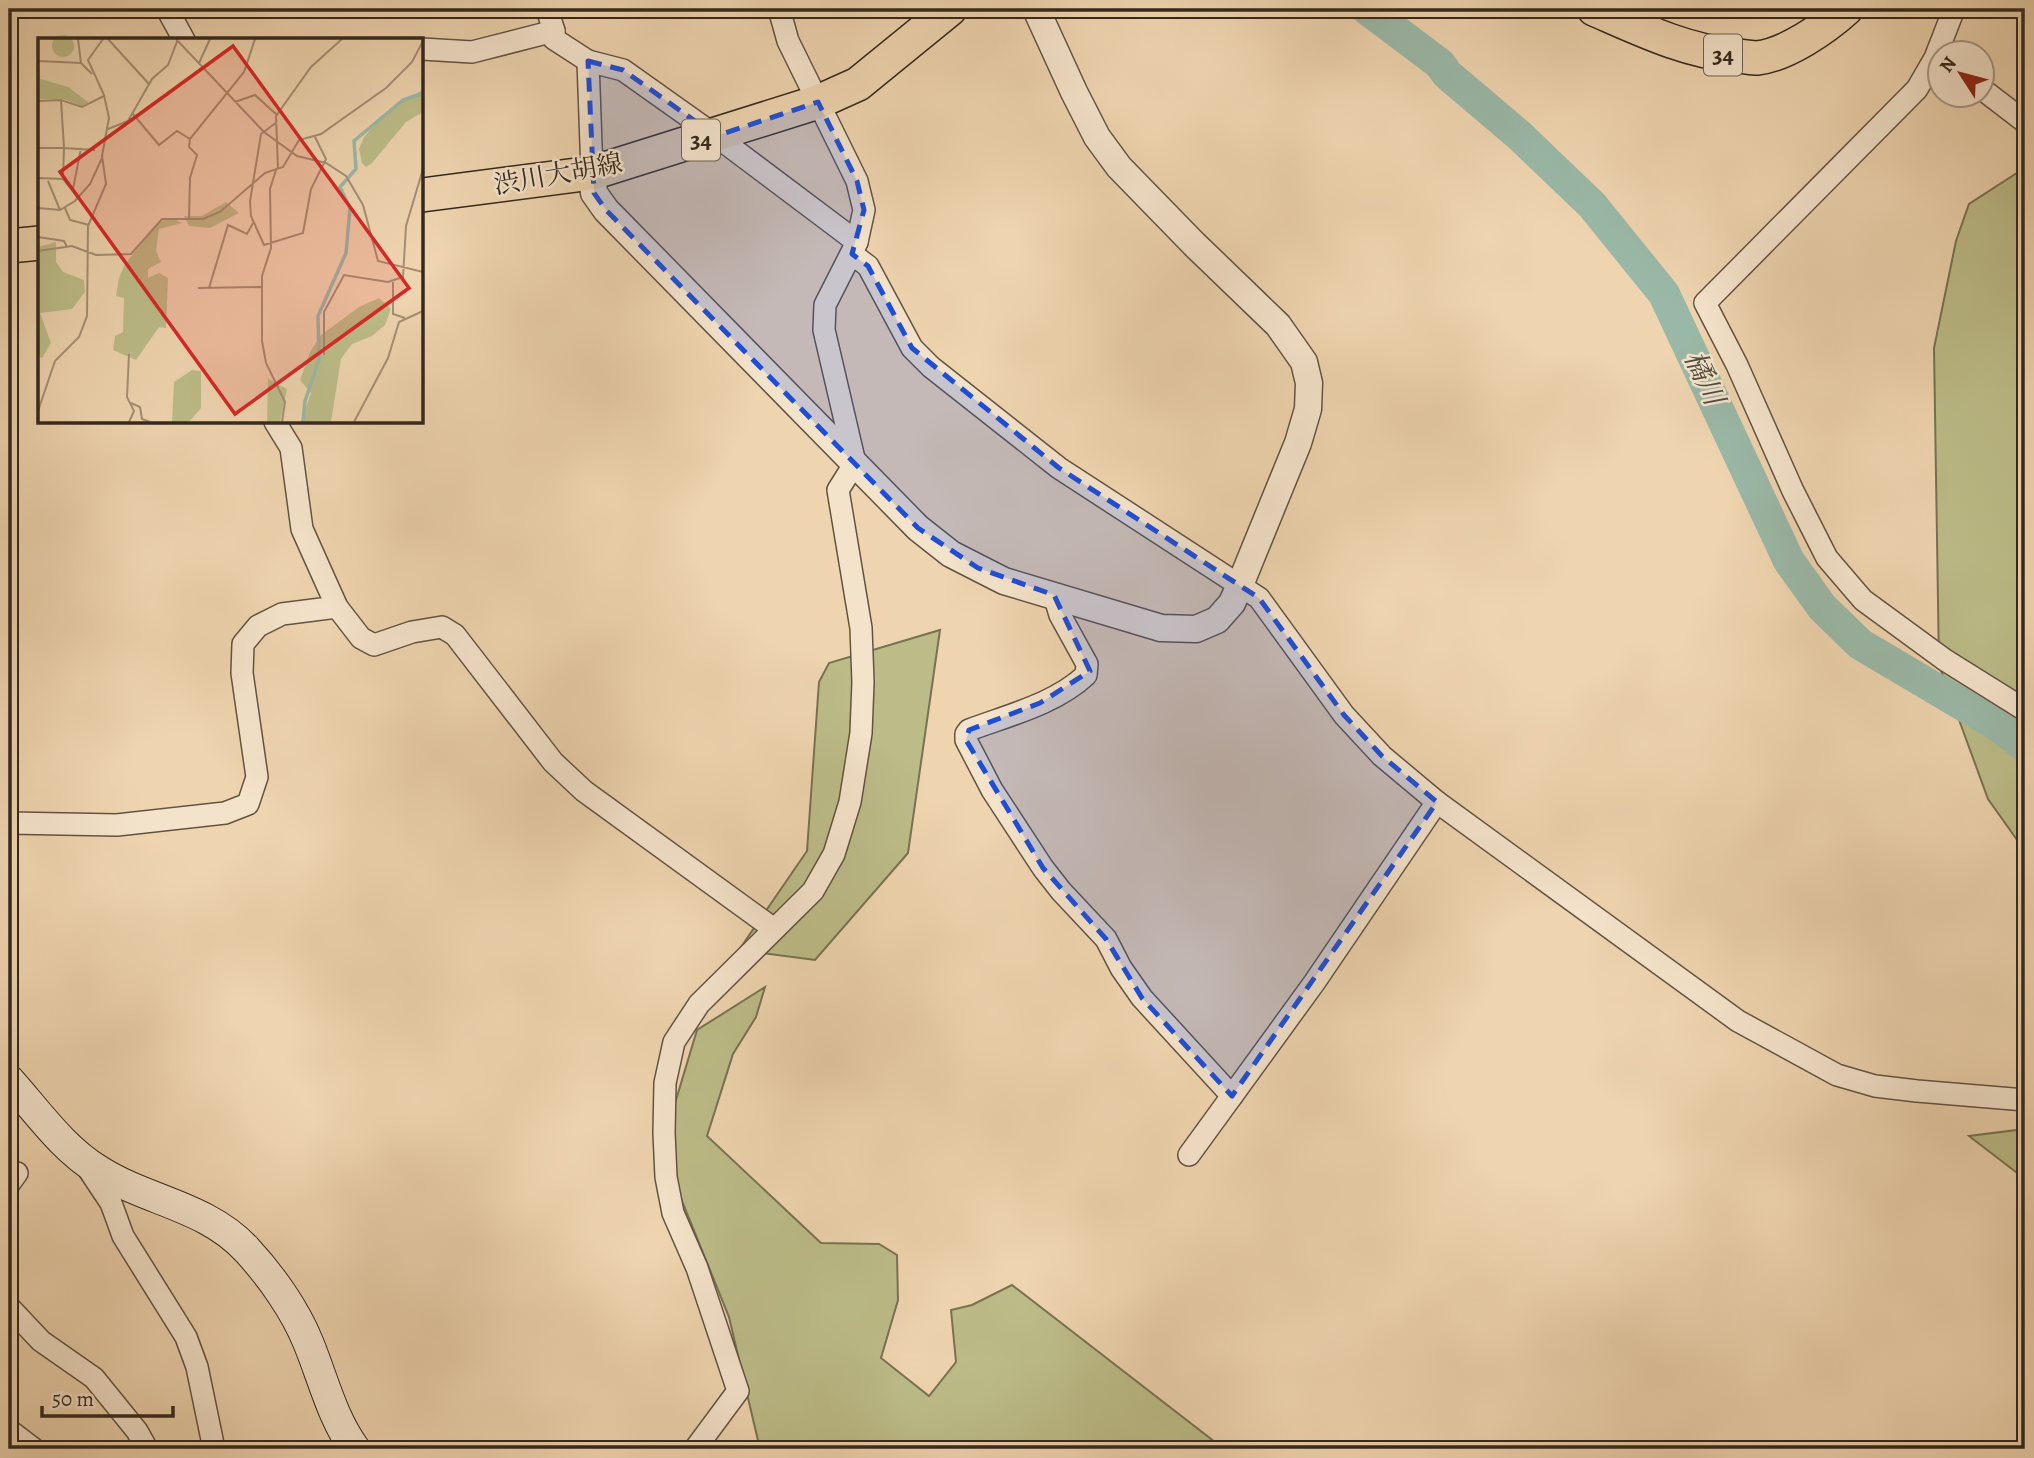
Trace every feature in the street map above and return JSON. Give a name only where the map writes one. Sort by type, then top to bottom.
[{"type":"main road","name":"渋川大胡線","points":[[424,195],[592,173],[818,102],[858,84],[950,9]]},
{"type":"main road","name":"34","points":[[1594,9],[1664,40],[1708,53],[1758,58],[1797,44],[1846,9]]},
{"type":"main road","points":[[9,246],[38,243]]},
{"type":"main road","points":[[9,1080],[69,1148],[82,1158],[122,1184],[191,1210],[236,1239],[248,1251],[287,1304],[307,1340],[332,1408],[355,1449]]},
{"type":"street","points":[[167,9],[183,38]]},
{"type":"street","points":[[547,9],[554,39],[588,61],[623,70],[716,136],[854,248],[868,265],[912,348],[931,367],[1059,468],[1259,598],[1344,715],[1382,756],[1437,802],[1738,1021],[1837,1075],[1875,1086],[2025,1100]]},
{"type":"street","points":[[695,1449],[738,1391],[697,1268],[673,1213],[666,1177],[665,1083],[674,1042],[699,1004],[813,891],[834,854],[850,802],[861,733],[861,628],[838,490],[855,463],[824,331],[825,305],[854,248],[864,210],[857,181],[788,41],[779,9]]},
{"type":"street","points":[[588,61],[594,192],[606,210],[919,527],[951,554],[1004,581],[1161,628],[1196,629],[1217,620],[1232,603],[1298,443],[1308,409],[1309,383],[1304,362],[1278,325],[1119,167],[1097,137],[1036,9]]},
{"type":"street","points":[[1945,38],[1954,9]]},
{"type":"street","points":[[424,49],[471,52],[554,31]]},
{"type":"street","points":[[1926,76],[1917,89],[1705,303],[1737,365],[1793,491],[1827,558],[1863,600],[1945,660],[2025,710]]},
{"type":"street","points":[[1996,100],[2025,122]]},
{"type":"street","points":[[276,424],[291,449],[302,529],[337,607],[361,638],[374,645],[412,632],[442,627],[455,635],[561,769],[584,791],[775,929]]},
{"type":"street","points":[[1054,595],[1060,615],[1087,664],[1086,675],[1075,685],[1041,703],[969,730],[966,740],[992,790],[1043,868],[1106,939],[1121,968],[1142,998],[1232,1096]]},
{"type":"street","points":[[9,823],[117,825],[225,813],[248,804],[257,776],[242,673],[243,644],[258,626],[282,614],[337,607]]},
{"type":"street","points":[[1189,1155],[1314,983],[1437,802]]},
{"type":"street","points":[[82,1158],[111,1203],[123,1236],[186,1338],[197,1367],[214,1449]]},
{"type":"street","points":[[9,1307],[41,1341],[94,1378],[137,1431],[147,1449]]},
{"type":"street","points":[[9,1430],[34,1449]]},
{"type":"highlighted area","points":[[588,61],[623,70],[716,136],[818,102],[857,181],[864,210],[852,254],[868,266],[912,348],[1059,468],[1259,598],[1344,715],[1382,756],[1437,802],[1232,1096],[1142,998],[1106,939],[1043,868],[966,740],[969,730],[1040,703],[1090,671],[1054,595],[978,568],[918,528],[606,210],[594,193]]},
{"type":"green space","points":[[2020,171],[2025,171],[2025,851],[1988,799],[1939,665],[1934,348],[1956,241],[1969,204]]},
{"type":"green space","points":[[940,630],[908,853],[815,960],[739,950],[807,851],[819,682],[829,663]]},
{"type":"green space","points":[[765,987],[756,1017],[733,1054],[707,1136],[821,1243],[879,1244],[897,1255],[898,1300],[881,1358],[929,1396],[956,1362],[951,1310],[972,1305],[1012,1285],[1224,1449],[760,1449],[729,1317],[676,1186],[673,1110],[697,1030]]},
{"type":"green space","points":[[2025,1129],[2025,1179],[1969,1136]]},
{"type":"waterway","name":"橘川","points":[[1367,9],[1440,64],[1447,74],[1520,136],[1592,205],[1664,294],[1789,561],[1822,607],[1860,644],[1995,724],[2025,746]]}]
